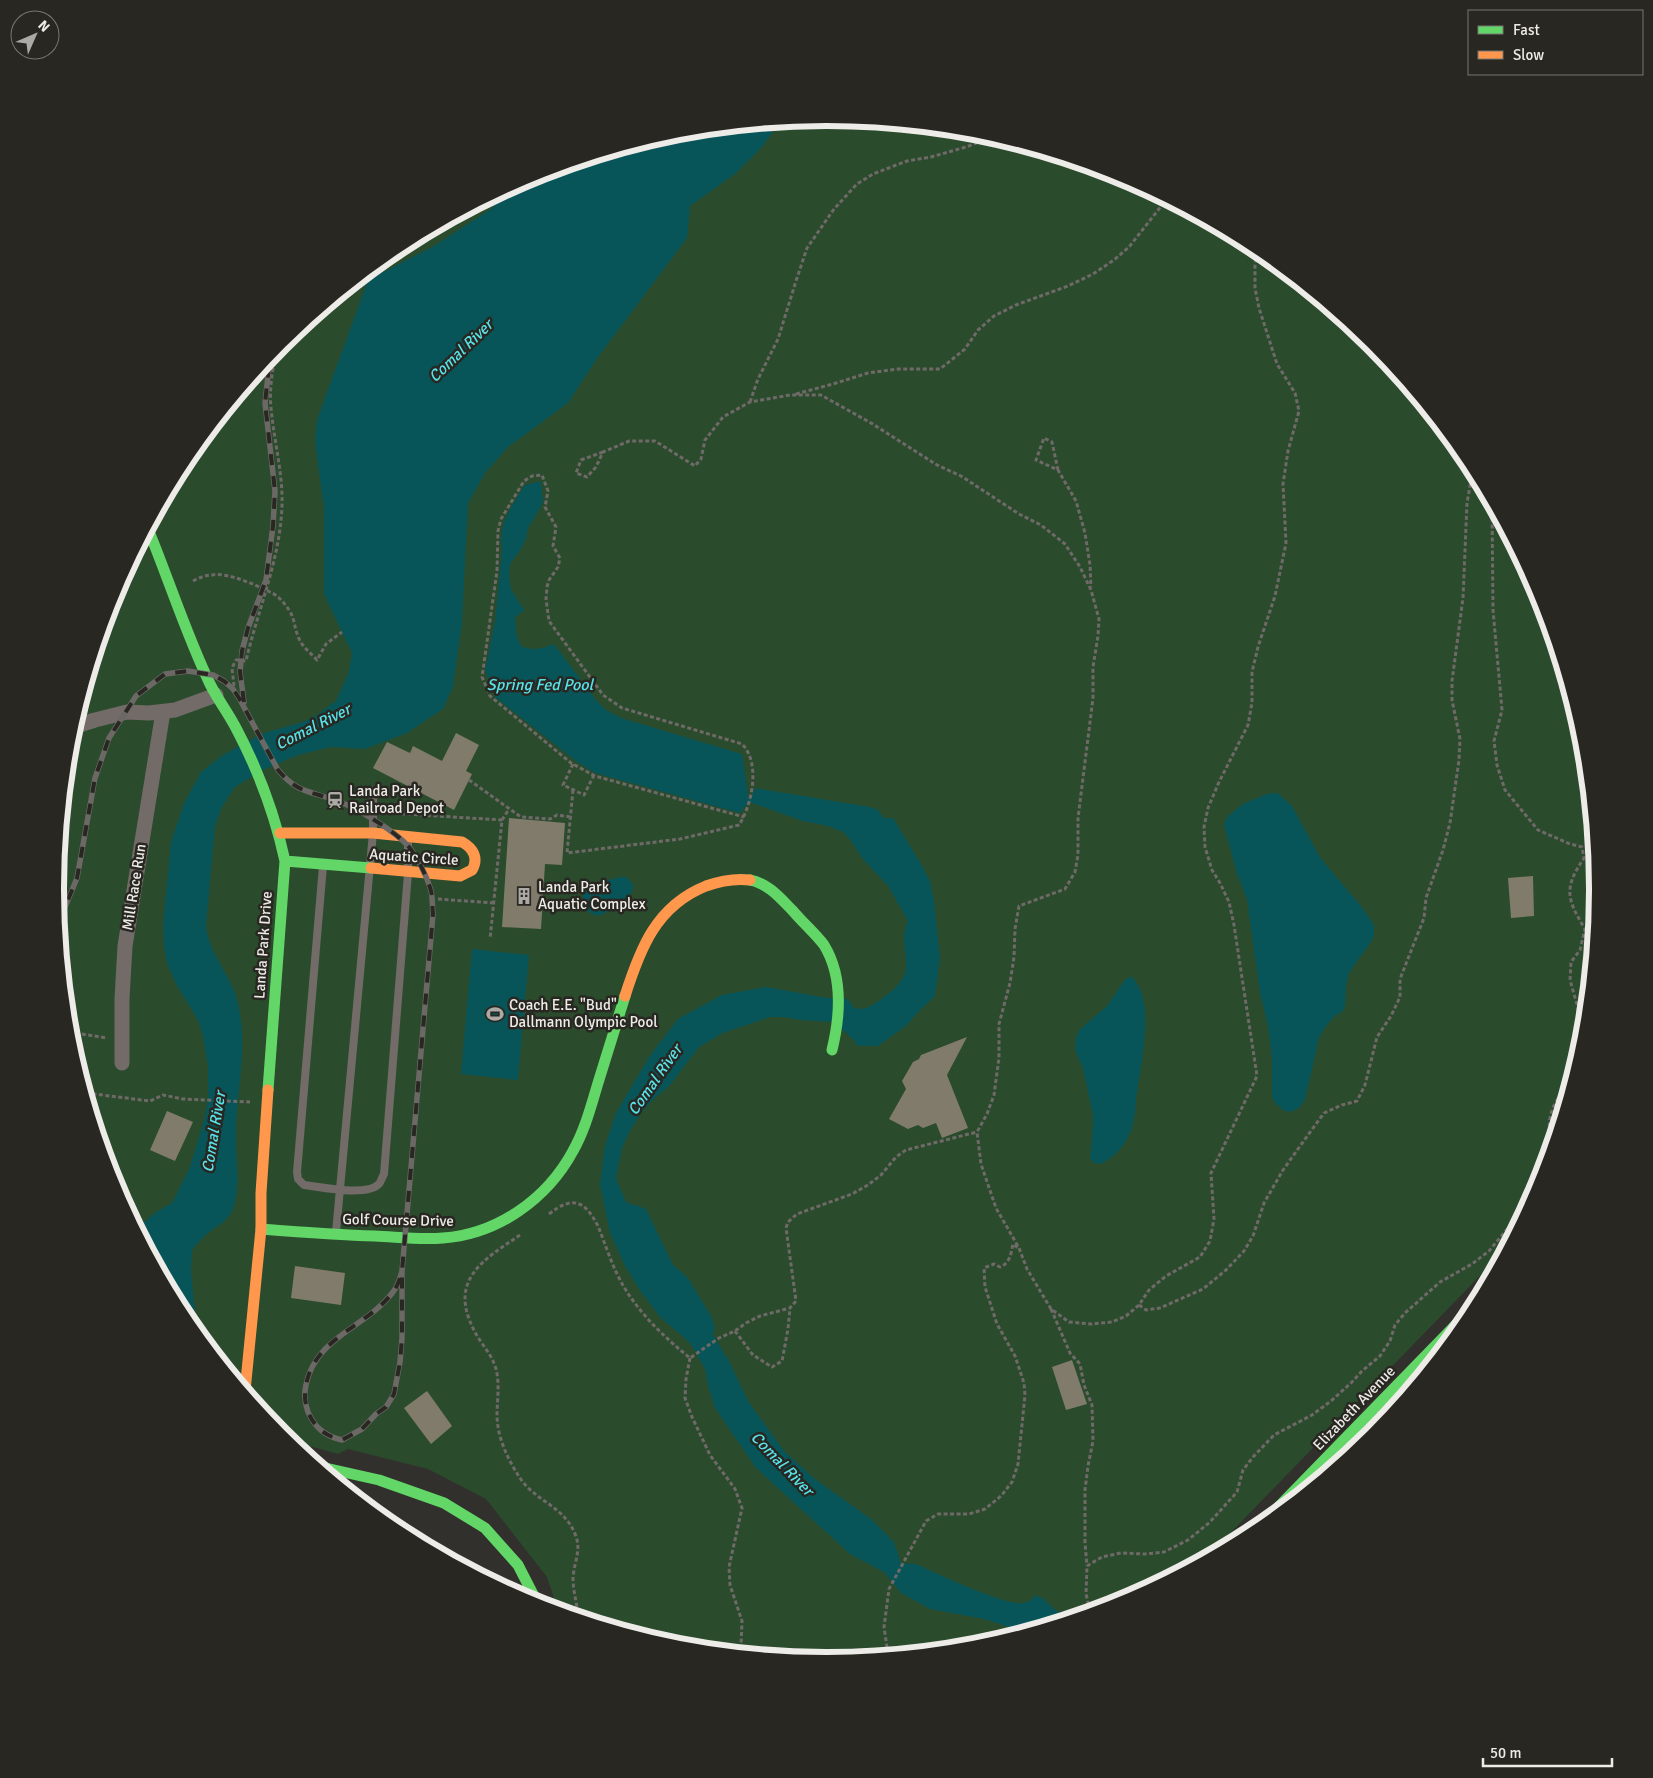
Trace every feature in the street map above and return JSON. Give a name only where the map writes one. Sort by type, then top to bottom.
[{"type":"street","name":"Landa Park Drive","points":[[151,536],[210,683],[237,729],[261,777],[280,833],[285,861],[263,1158],[262,1229],[246,1383]]},
{"type":"street","points":[[82,724],[127,712],[175,710],[216,695]]},
{"type":"street","name":"Mill Race Run","points":[[122,1063],[122,999],[125,946],[163,712]]},
{"type":"street","name":"Aquatic Circle","points":[[280,833],[373,833],[462,842],[468,845],[474,852],[476,861],[474,869],[464,876],[408,873],[285,861]]},
{"type":"street","name":"Golf Course Drive","points":[[262,1229],[405,1238],[454,1237],[475,1232],[495,1224],[536,1200],[570,1158],[583,1131],[636,961],[644,943],[655,925],[669,909],[696,890],[710,884],[738,878],[765,885],[826,949],[836,976],[838,991],[836,1029],[832,1050]]},
{"type":"street","name":"Elizabeth Avenue","points":[[1292,1493],[1441,1341]]},
{"type":"street","points":[[333,1470],[380,1480],[444,1503],[486,1528],[518,1565],[532,1593]]},
{"type":"lane","points":[[336,1234],[373,833],[373,790]]},
{"type":"lane","points":[[323,864],[297,1172],[298,1179],[304,1185],[369,1190],[380,1184],[384,1174],[408,873],[408,836]]},
{"type":"path","points":[[750,402],[758,379],[778,339],[807,248],[834,209],[857,184],[874,174],[907,161],[931,157],[979,142]]},
{"type":"path","points":[[603,452],[596,467],[587,477],[576,473],[581,460],[629,441],[655,441],[695,466],[701,459],[706,440],[723,417],[750,402],[790,395],[868,373],[898,369],[940,369],[965,350],[978,330],[994,316],[1016,305],[1068,286],[1093,274],[1114,260],[1129,247],[1163,204]]},
{"type":"path","points":[[1051,1309],[1069,1322],[1092,1324],[1112,1322],[1126,1316],[1139,1305],[1149,1290],[1166,1276],[1200,1257],[1210,1241],[1214,1219],[1212,1173],[1257,1076],[1234,925],[1229,902],[1212,870],[1207,854],[1204,827],[1208,808],[1215,790],[1248,725],[1252,703],[1252,672],[1275,596],[1286,543],[1283,484],[1288,451],[1299,411],[1295,393],[1277,364],[1259,308],[1255,288],[1256,259]]},
{"type":"path","points":[[233,689],[232,668],[236,660],[246,661],[267,590],[278,544],[282,505],[280,472],[271,407],[271,377],[274,363]]},
{"type":"path","points":[[790,395],[821,395],[888,433],[937,465],[961,476],[1019,514],[1041,525],[1065,544],[1092,590]]},
{"type":"path","points":[[1058,470],[1036,460],[1044,438],[1052,442],[1058,470],[1076,501],[1081,516],[1090,565],[1092,590],[1099,620],[1093,667],[1093,698],[1078,818],[1078,855],[1075,872],[1065,889],[1020,906],[1015,929],[1014,957],[1010,983],[999,1024],[999,1058],[994,1095],[987,1114],[977,1132],[981,1164],[996,1208],[1019,1248],[1027,1269],[1051,1309],[1070,1353],[1080,1364],[1084,1386],[1092,1406],[1094,1441],[1085,1490],[1086,1594],[1089,1605]]},
{"type":"path","points":[[574,790],[568,853],[680,839],[739,825],[744,817],[752,789],[752,759],[742,744],[622,708],[603,695],[549,621],[546,599],[547,587],[559,564],[560,558],[553,546],[556,527],[545,507],[548,492],[544,478],[542,475],[532,476],[524,482],[500,518],[497,571],[482,677],[490,696],[573,764],[594,775],[744,817]]},
{"type":"path","points":[[1139,1305],[1146,1310],[1160,1308],[1203,1289],[1226,1270],[1244,1251],[1253,1236],[1264,1203],[1283,1170],[1324,1113],[1342,1105],[1357,1102],[1365,1085],[1377,1037],[1391,1016],[1400,996],[1400,979],[1424,918],[1426,898],[1443,850],[1450,823],[1460,739],[1452,700],[1452,681],[1457,656],[1458,628],[1463,598],[1467,503],[1471,481]]},
{"type":"path","points":[[1492,517],[1493,610],[1502,710],[1494,742],[1496,765],[1505,790],[1538,830],[1570,844],[1582,847],[1584,858],[1574,874],[1570,886],[1571,906],[1585,929],[1580,950],[1571,962],[1570,980],[1578,1008],[1577,1029]]},
{"type":"path","points":[[193,580],[212,574],[222,575],[252,584],[277,596],[290,611],[302,644],[317,660],[326,644],[342,632]]},
{"type":"path","points":[[573,764],[563,785],[584,795],[594,775]]},
{"type":"path","points":[[469,780],[522,817],[550,819],[557,815],[571,817]]},
{"type":"path","points":[[502,820],[509,808]]},
{"type":"path","points":[[438,899],[494,903]]},
{"type":"path","points":[[77,1033],[122,1041]]},
{"type":"path","points":[[92,1094],[150,1101],[163,1095],[183,1099],[251,1102]]},
{"type":"path","points":[[1549,1134],[1550,1113],[1560,1095]]},
{"type":"path","points":[[741,1646],[742,1621],[730,1585],[729,1567],[742,1508],[735,1489],[710,1455],[685,1398],[686,1378],[691,1357],[746,1323],[760,1316],[790,1308],[796,1301],[786,1228],[788,1222],[797,1214],[852,1194],[868,1185],[881,1176],[896,1157],[906,1150],[977,1132]]},
{"type":"path","points":[[545,1218],[567,1202],[576,1203],[586,1208],[598,1226],[623,1286],[663,1335],[691,1357]]},
{"type":"path","points":[[1086,1566],[1102,1557],[1121,1553],[1145,1554],[1164,1552],[1188,1540],[1210,1522],[1237,1492],[1243,1470],[1274,1435],[1312,1415],[1331,1402],[1380,1356],[1390,1341],[1395,1325],[1417,1301],[1440,1282],[1472,1264],[1489,1251],[1512,1223]]},
{"type":"path","points":[[523,1233],[482,1262],[474,1271],[467,1282],[464,1305],[474,1330],[496,1368],[498,1432],[515,1470],[531,1491],[558,1510],[570,1523],[576,1536],[578,1557],[574,1585],[577,1610]]},
{"type":"path","points":[[887,1649],[884,1627],[889,1590],[926,1521],[938,1514],[969,1514],[985,1509],[1001,1496],[1012,1482],[1018,1464],[1025,1395],[1024,1383],[1015,1356],[997,1324],[985,1287],[984,1268],[994,1264],[1000,1267],[1006,1264],[1011,1256],[1013,1244],[1019,1248]]},
{"type":"path","points":[[735,1331],[753,1355],[772,1366],[782,1361],[790,1308]]},
{"type":"green space","points":[[826,126],[926,133],[975,141],[1024,152],[1118,184],[1208,228],[1250,255],[1291,284],[1366,350],[1400,386],[1461,465],[1511,552],[1531,597],[1549,644],[1575,740],[1583,789],[1588,839],[1589,889],[1588,939],[1583,989],[1575,1038],[1549,1134],[1511,1226],[1489,1267],[1224,1540],[1164,1573],[1118,1594],[1072,1611],[1024,1626],[926,1645],[826,1652],[777,1650],[727,1645],[629,1626],[555,1601],[547,1577],[486,1499],[428,1469],[348,1449],[338,1454],[305,1445],[253,1392],[221,1353],[195,1318],[194,1305],[166,1270],[142,1226],[122,1181],[104,1134],[78,1038],[70,989],[65,939],[64,889],[65,839],[70,789],[78,740],[104,644],[122,597],[142,552],[192,465],[253,386],[287,350],[362,284],[403,255],[445,228],[535,184],[629,152],[678,141],[727,133]]},
{"type":"water","name":"Comal River","points":[[776,128],[762,147],[735,174],[690,206],[687,238],[598,357],[568,403],[508,447],[485,473],[468,503],[462,623],[453,687],[443,709],[407,733],[365,749],[331,747],[298,755],[263,770],[235,787],[222,807],[215,826],[206,926],[211,946],[235,993],[241,1020],[242,1051],[236,1131],[237,1193],[230,1215],[206,1235],[192,1250],[191,1272],[196,1318],[141,1225],[156,1212],[172,1203],[190,1167],[205,1117],[208,1097],[208,1068],[203,1036],[198,1020],[176,984],[167,963],[164,946],[163,926],[171,842],[184,803],[201,772],[223,755],[261,734],[303,722],[317,715],[336,701],[349,672],[352,653],[324,594],[324,509],[315,441],[317,420],[370,279],[434,246],[491,209],[499,200],[535,184],[629,152],[727,133]]},
{"type":"water","points":[[541,481],[543,503],[528,528],[526,539],[521,549],[510,564],[509,577],[511,589],[524,610],[515,618],[517,637],[521,646],[538,649],[554,644],[596,700],[606,710],[621,718],[742,754],[749,801],[755,788],[870,807],[878,810],[884,818],[893,818],[930,881],[934,901],[940,957],[935,996],[906,1026],[878,1046],[860,1046],[855,1044],[855,1041],[834,1022],[770,1017],[723,1033],[699,1047],[670,1085],[642,1112],[622,1148],[616,1178],[626,1202],[646,1209],[673,1265],[688,1278],[711,1316],[715,1328],[713,1335],[728,1359],[748,1401],[784,1451],[815,1479],[871,1519],[894,1542],[901,1563],[916,1564],[970,1588],[1014,1603],[1027,1602],[1036,1595],[1062,1614],[1011,1629],[984,1619],[930,1609],[901,1593],[884,1572],[850,1554],[756,1468],[715,1408],[705,1369],[690,1343],[660,1317],[641,1292],[625,1266],[610,1233],[600,1184],[605,1146],[616,1113],[649,1057],[678,1019],[722,995],[766,987],[827,998],[848,999],[854,1008],[867,1008],[879,1001],[902,980],[906,967],[904,933],[908,921],[888,886],[862,858],[843,832],[828,826],[803,821],[749,802],[740,813],[595,773],[577,762],[495,697],[485,670],[495,622],[502,532],[507,516],[525,485]]},
{"type":"water","points":[[1278,793],[1292,806],[1321,859],[1361,906],[1374,925],[1374,935],[1371,942],[1349,973],[1346,985],[1345,1006],[1342,1012],[1335,1016],[1326,1026],[1319,1038],[1305,1100],[1299,1108],[1290,1112],[1283,1110],[1275,1103],[1272,1097],[1272,1059],[1268,1026],[1260,993],[1247,899],[1237,874],[1224,825],[1227,817],[1243,804],[1267,794]]},
{"type":"water","points":[[626,877],[633,884],[630,896],[626,901],[597,916],[586,909],[583,902],[585,891],[596,884]]},
{"type":"water","name":"Coach E.E. \"Bud\" Dallmann Olympic Pool","points":[[472,949],[529,955],[518,1080],[461,1074]]},
{"type":"water","points":[[1132,977],[1139,988],[1145,1016],[1144,1049],[1134,1119],[1130,1133],[1120,1149],[1101,1164],[1094,1163],[1090,1158],[1093,1115],[1083,1069],[1075,1049],[1076,1038],[1079,1030],[1107,1006],[1124,981]]},
{"type":"building","points":[[456,733],[479,745],[466,771],[472,774],[454,810],[373,768],[387,742],[410,753],[413,746],[442,761]]},
{"type":"building","name":"Landa Park Aquatic Complex","points":[[509,818],[565,823],[562,865],[545,864],[541,929],[502,927]]},
{"type":"building","points":[[1533,876],[1534,916],[1511,918],[1508,878]]},
{"type":"building","points":[[967,1037],[947,1075],[968,1128],[942,1138],[936,1123],[923,1128],[918,1125],[908,1129],[889,1119],[906,1089],[902,1081],[913,1062],[919,1059],[921,1055]]},
{"type":"building","points":[[167,1111],[193,1122],[175,1161],[150,1150]]},
{"type":"building","points":[[295,1266],[345,1273],[341,1305],[291,1298]]},
{"type":"building","points":[[1072,1360],[1087,1404],[1066,1410],[1052,1367]]},
{"type":"building","points":[[427,1391],[452,1426],[431,1444],[404,1408]]},
{"type":"railway","points":[[244,702],[240,672],[242,651],[248,628],[266,580],[273,526],[275,491],[265,403],[269,369]]},
{"type":"railway","points":[[64,909],[77,878],[95,778],[109,738],[136,696],[165,674],[188,671],[213,675],[224,681],[239,698],[278,770],[285,778],[305,791],[338,801],[355,809],[385,827],[409,847],[419,862],[430,886],[433,914],[402,1271]]},
{"type":"railway","points":[[402,1271],[402,1338],[394,1394],[386,1407],[376,1414],[362,1429],[342,1440],[330,1436],[317,1427],[307,1409],[305,1388],[311,1369],[320,1355],[331,1344],[382,1304],[393,1292],[399,1282],[402,1271]]},
{"type":"traffic: fast","points":[[151,536],[201,665],[213,690],[231,718],[259,778],[271,810],[285,861],[268,1090]]},
{"type":"traffic: fast","points":[[285,861],[371,868]]},
{"type":"traffic: fast","points":[[750,880],[763,884],[779,897],[824,945],[830,957],[837,983],[838,997],[837,1024],[832,1050]]},
{"type":"traffic: fast","points":[[261,1229],[426,1239],[443,1238],[483,1229],[519,1211],[535,1199],[549,1184],[562,1168],[581,1135],[625,996]]},
{"type":"traffic: fast","points":[[1291,1494],[1443,1338]]},
{"type":"traffic: fast","points":[[333,1470],[379,1480],[444,1503],[485,1528],[518,1565],[532,1593]]},
{"type":"traffic: slow","points":[[280,833],[373,833],[462,842],[472,850],[475,857],[472,870],[460,876],[371,868]]},
{"type":"traffic: slow","points":[[625,996],[637,962],[652,931],[674,905],[711,884],[722,881],[750,880]]},
{"type":"traffic: slow","points":[[246,1383],[261,1229],[261,1193],[268,1090]]},
{"type":"place","name":"Landa Park Railroad Depot","points":[[335,800]]},
{"type":"place","name":"Landa Park Aquatic Complex","points":[[524,896]]},
{"type":"place","name":"Coach E.E. \"Bud\" Dallmann Olympic Pool","points":[[495,1014]]},
{"type":"water label","name":"Spring Fed Pool","points":[[540,685]]}]
